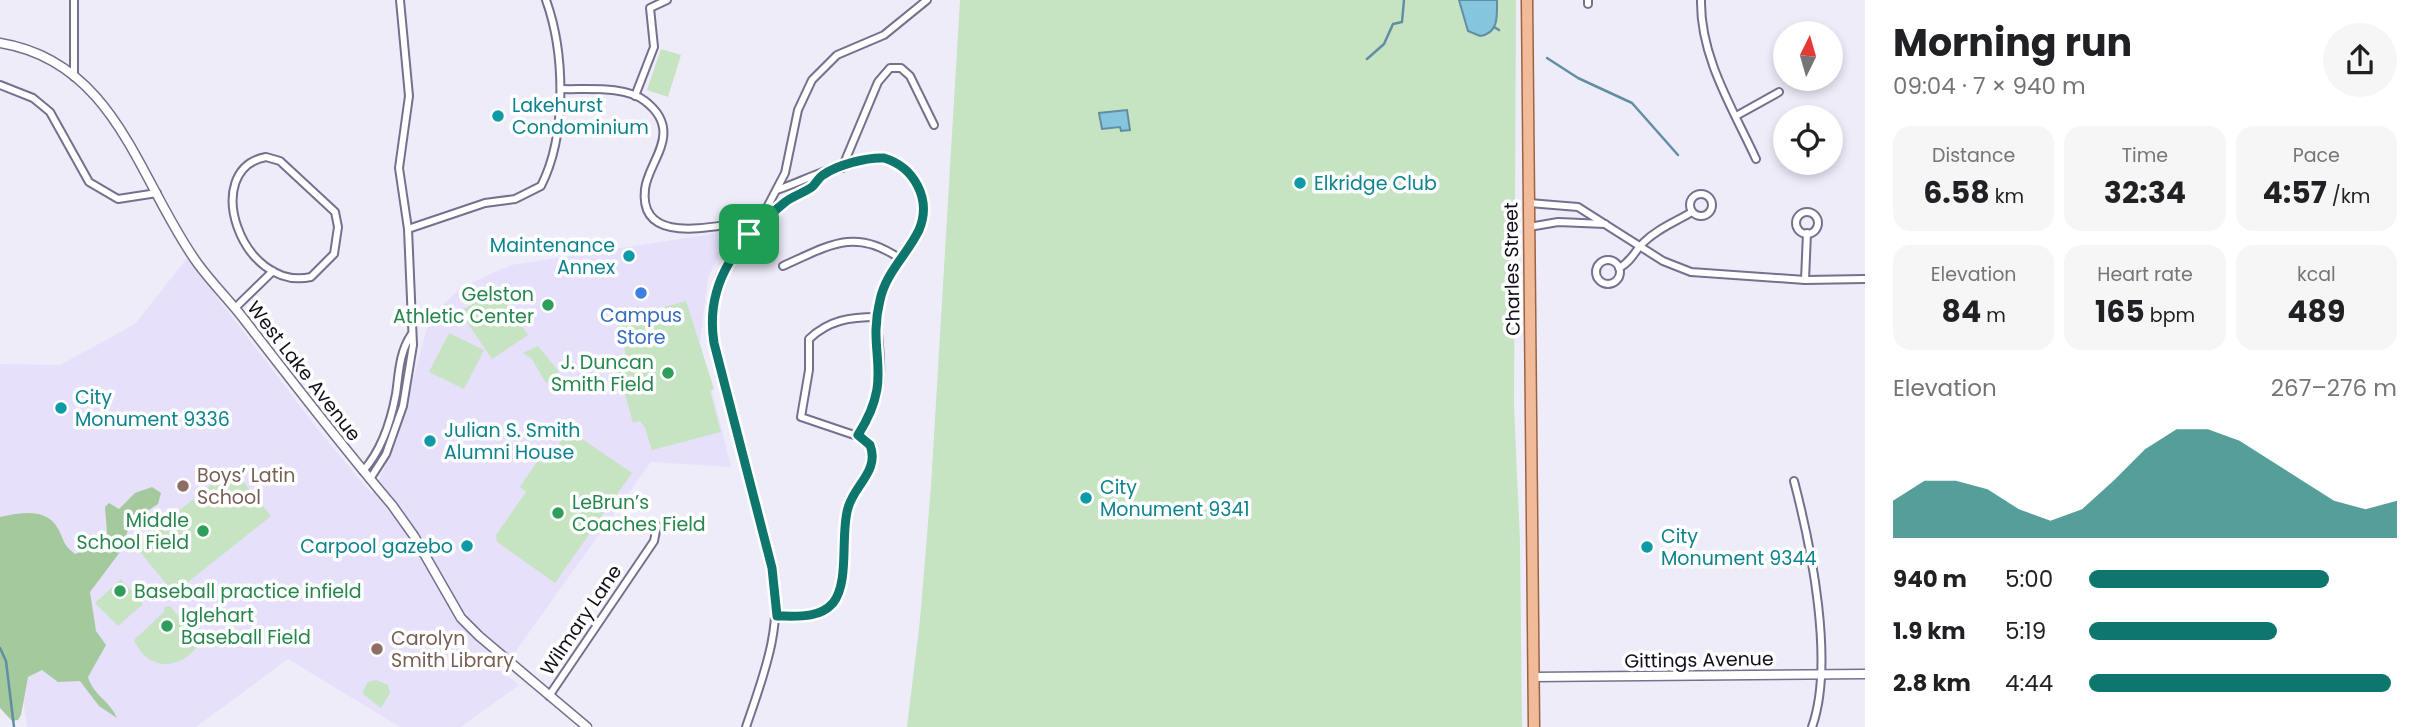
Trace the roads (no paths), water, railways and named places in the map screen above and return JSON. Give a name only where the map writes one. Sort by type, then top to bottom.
[{"type":"main road","name":"Charles Street","points":[[1527,0],[1534,727]]},
{"type":"street","points":[[74,0],[74,77]]},
{"type":"street","points":[[370,479],[386,454],[403,405],[413,345],[408,229],[399,168],[408,106],[400,0]]},
{"type":"street","points":[[408,229],[536,191],[549,163],[561,89],[545,0]]},
{"type":"street","points":[[635,96],[654,47],[650,8],[667,0]]},
{"type":"street","points":[[746,727],[769,658],[777,616],[772,568],[712,332],[713,304],[720,276],[761,219],[777,190],[789,161],[801,102],[817,72],[836,55],[890,31],[927,0]]},
{"type":"street","points":[[1701,0],[1703,32],[1709,56],[1756,159]]},
{"type":"street","name":"West Lake Avenue","points":[[0,43],[46,56],[74,77],[111,113],[131,142],[197,262],[414,536],[461,618],[587,727]]},
{"type":"street","points":[[842,167],[878,82],[890,68],[901,68],[909,76],[934,125]]},
{"type":"street","points":[[0,85],[33,98],[50,112],[89,182],[118,199],[157,193]]},
{"type":"street","points":[[561,89],[610,90],[635,96],[652,109],[662,127],[663,142],[645,189],[653,216],[668,228],[678,230],[732,223],[749,234]]},
{"type":"street","points":[[1736,116],[1779,92]]},
{"type":"street","points":[[266,157],[280,160],[335,212],[338,227],[334,254],[316,275],[302,278],[273,271],[249,250],[233,215],[235,190],[243,170],[257,159],[266,157]]},
{"type":"street","points":[[777,190],[866,159],[884,158],[902,166],[914,178],[922,196],[921,223],[884,286],[877,317],[880,384],[874,406],[858,435]]},
{"type":"street","points":[[761,219],[797,193],[811,188],[823,174]]},
{"type":"street","points":[[1529,203],[1578,207],[1663,261],[1691,272],[1805,280],[1865,279]]},
{"type":"street","points":[[1619,268],[1633,260],[1641,245],[1661,228],[1692,212]]},
{"type":"street","points":[[1529,227],[1558,222],[1607,224]]},
{"type":"street","points":[[1805,280],[1807,233]]},
{"type":"street","points":[[783,266],[824,247],[856,240],[877,244],[899,258]]},
{"type":"street","points":[[235,308],[273,271]]},
{"type":"street","points":[[777,616],[818,613],[835,601],[841,585],[848,506],[856,488],[869,473],[873,452],[866,439],[858,435],[801,417],[809,370],[809,339],[828,324],[841,320],[877,317]]},
{"type":"street","points":[[363,471],[372,461],[388,424],[402,355],[411,335]]},
{"type":"street","points":[[1794,481],[1814,573],[1821,674],[1812,727]]},
{"type":"street","name":"Wilmary Lane","points":[[549,696],[654,541],[657,526]]},
{"type":"street","name":"Gittings Avenue","points":[[1533,677],[1865,674]]},
{"type":"water","points":[[1459,0],[1497,0],[1494,28],[1480,36],[1468,31]]},
{"type":"water","points":[[1127,110],[1130,130],[1121,131],[1120,127],[1102,129],[1099,113]]},
{"type":"waterway","points":[[1367,59],[1384,44],[1393,24],[1402,22],[1404,0]]},
{"type":"waterway","points":[[1494,27],[1499,30]]},
{"type":"waterway","points":[[1547,58],[1578,78],[1632,103],[1678,155]]},
{"type":"waterway","points":[[0,648],[6,661],[14,727]]},
{"type":"place","name":"Lakehurst Condominium","points":[[498,116]]},
{"type":"place","name":"Elkridge Club","points":[[1300,183]]},
{"type":"place","name":"Maintenance Annex","points":[[629,256]]},
{"type":"place","name":"Campus Store","points":[[641,293]]},
{"type":"place","name":"Gelston Athletic Center","points":[[548,305]]},
{"type":"place","name":"J. Duncan Smith Field","points":[[668,373]]},
{"type":"place","name":"City Monument 9336","points":[[61,408]]},
{"type":"place","name":"Julian S. Smith Alumni House","points":[[430,441]]},
{"type":"place","name":"Boys’ Latin School","points":[[183,486]]},
{"type":"place","name":"City Monument 9341","points":[[1086,498]]},
{"type":"place","name":"LeBrun’s Coaches Field","points":[[558,513]]},
{"type":"place","name":"Middle School Field","points":[[203,531]]},
{"type":"place","name":"Carpool gazebo","points":[[467,546]]},
{"type":"place","name":"City Monument 9344","points":[[1647,547]]},
{"type":"place","name":"Baseball practice infield","points":[[120,591]]},
{"type":"place","name":"Iglehart Baseball Field","points":[[167,626]]},
{"type":"place","name":"Carolyn Smith Library","points":[[377,649]]}]
